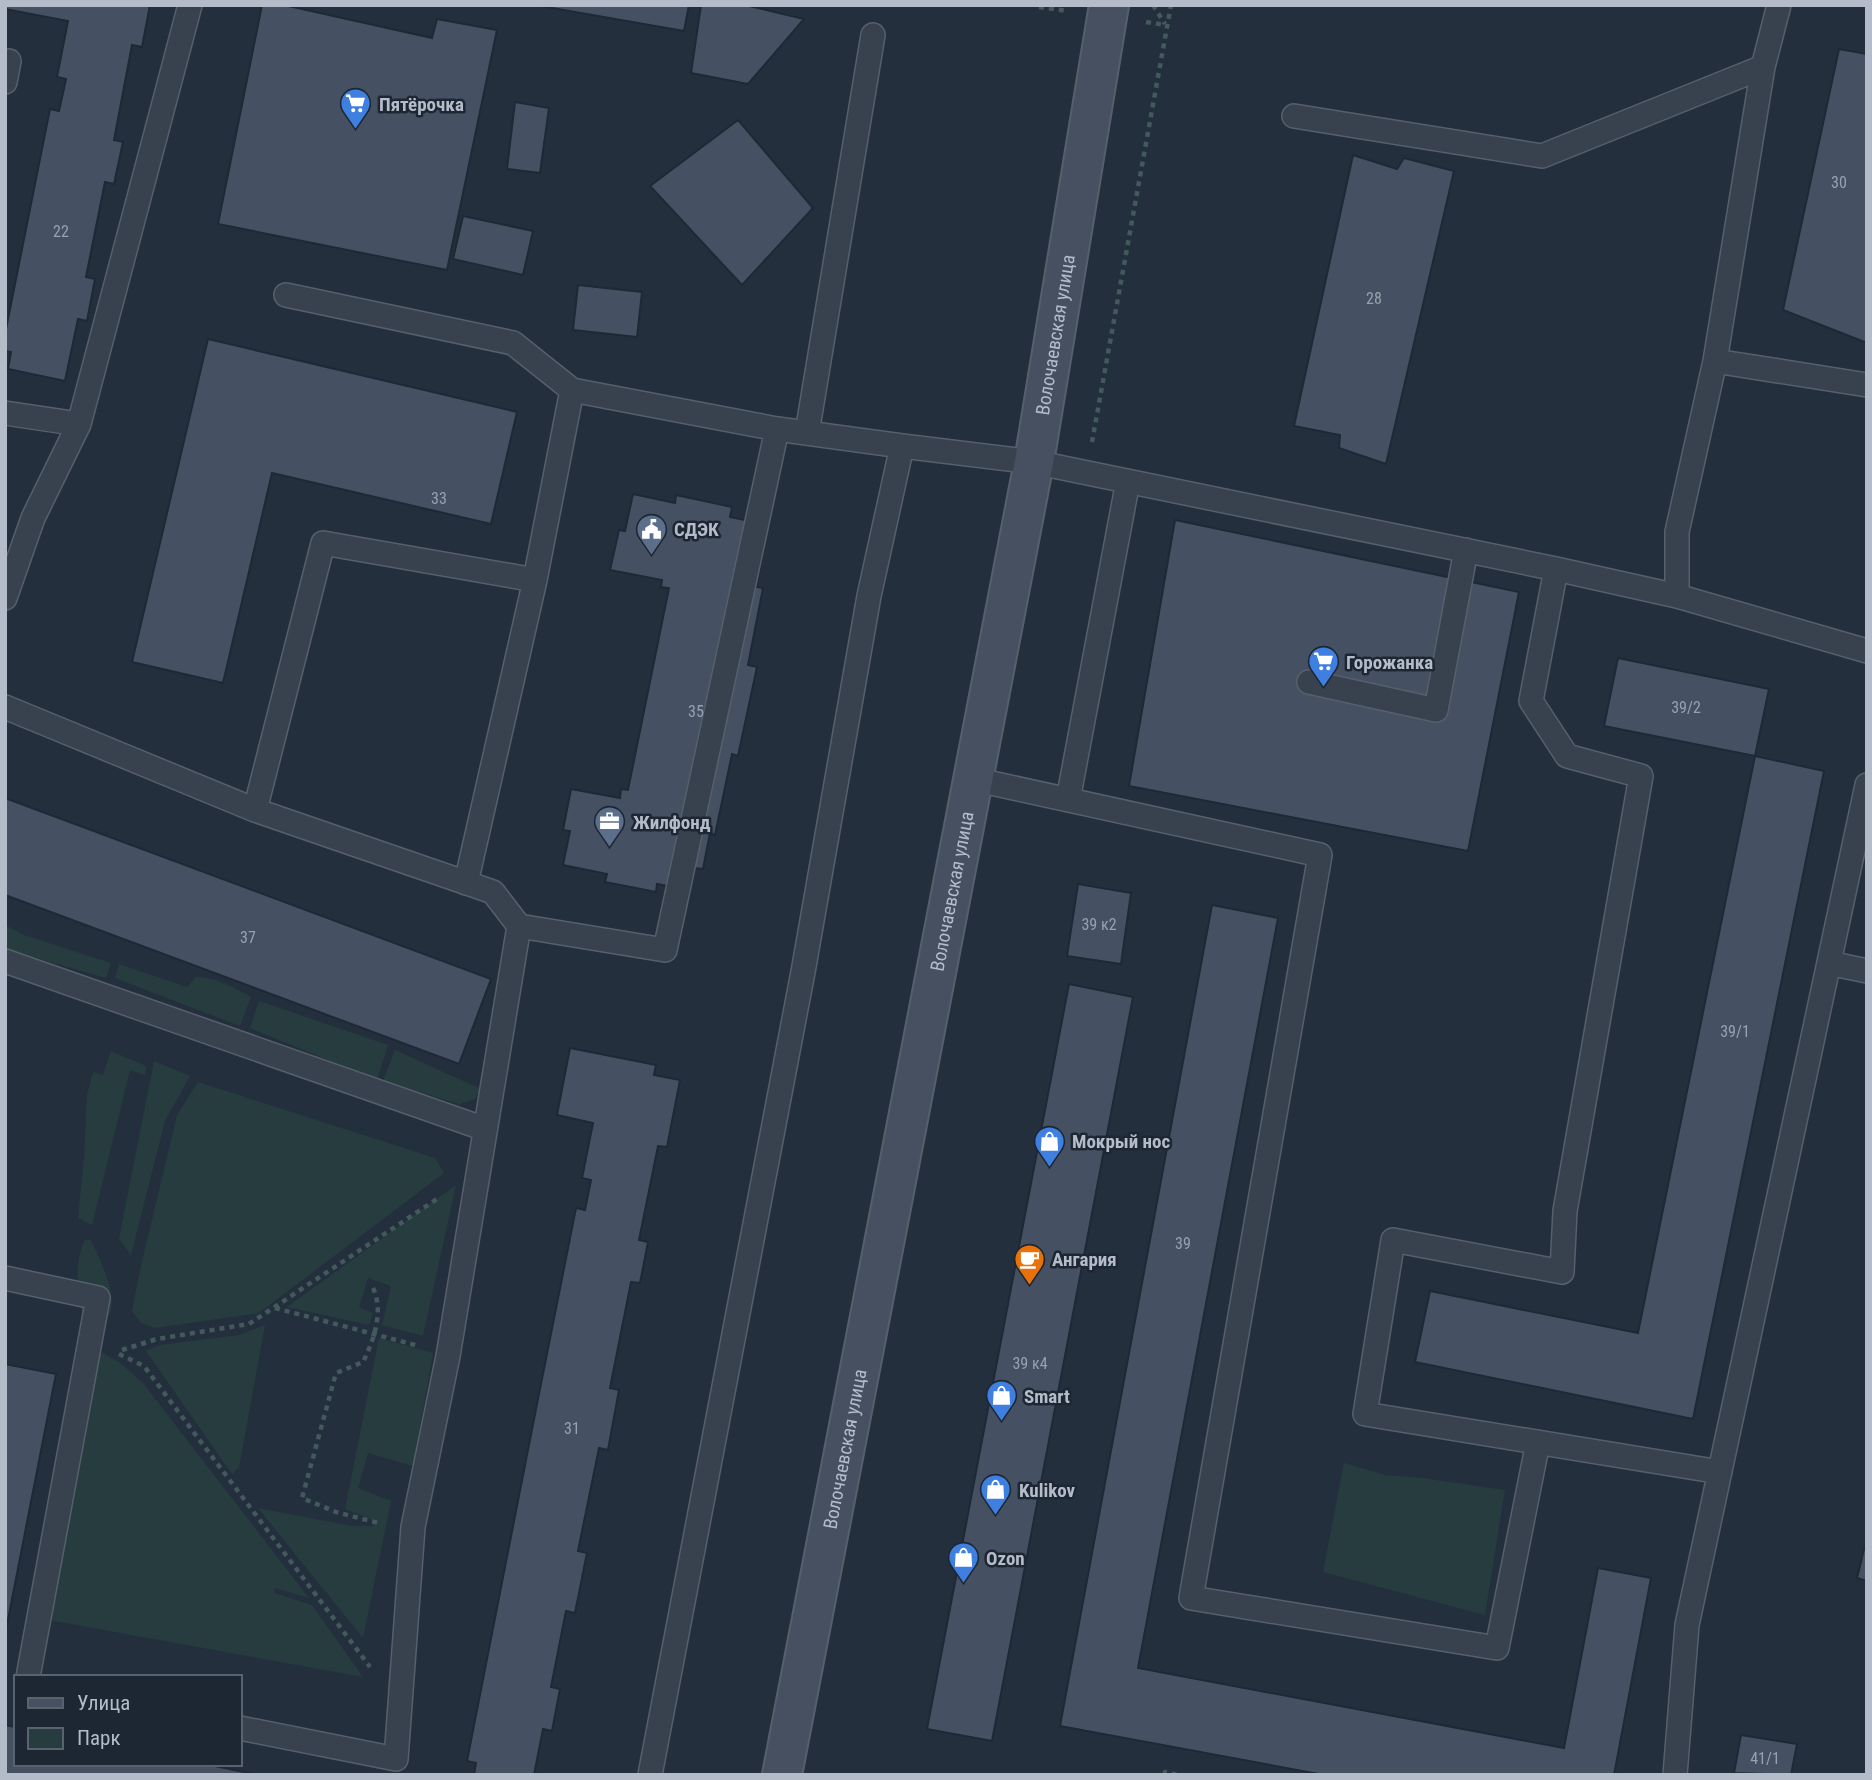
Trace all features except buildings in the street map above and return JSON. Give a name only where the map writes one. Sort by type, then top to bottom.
[{"type":"street","name":"Волочаевская улица","points":[[782,1775],[1034,462],[1109,5]]},
{"type":"lane","points":[[5,597],[33,518],[79,424],[190,5]]},
{"type":"lane","points":[[1677,596],[1677,532],[1715,361],[1763,67],[1779,5]]},
{"type":"lane","points":[[807,433],[873,35]]},
{"type":"lane","points":[[1294,116],[1542,156],[1763,67]]},
{"type":"lane","points":[[286,295],[513,343],[572,390],[777,429],[1034,462],[1087,472],[1677,596],[1867,651]]},
{"type":"lane","points":[[1715,361],[1867,385]]},
{"type":"lane","points":[[466,883],[535,580],[572,390]]},
{"type":"lane","points":[[5,414],[79,424]]},
{"type":"lane","points":[[5,707],[255,810],[493,892],[519,926],[665,950],[777,429]]},
{"type":"lane","points":[[649,1775],[803,972],[869,596],[902,446]]},
{"type":"lane","points":[[1068,800],[1128,481]]},
{"type":"lane","points":[[255,810],[323,543],[535,580]]},
{"type":"lane","points":[[1309,682],[1436,710],[1466,550]]},
{"type":"lane","points":[[1556,569],[1531,701],[1567,756],[1641,776],[1565,1211],[1562,1272],[1393,1240],[1365,1414],[1720,1472]]},
{"type":"lane","points":[[974,779],[1320,855],[1191,1598],[1497,1648],[1538,1442]]},
{"type":"lane","points":[[1675,1775],[1687,1625],[1867,785]]},
{"type":"lane","points":[[242,1729],[395,1767],[412,1527],[448,1356],[519,926]]},
{"type":"lane","points":[[5,961],[485,1129]]},
{"type":"lane","points":[[1829,963],[1867,971]]},
{"type":"lane","points":[[5,1278],[98,1298],[28,1675]]},
{"type":"path","points":[[1153,5],[1166,25]]},
{"type":"path","points":[[1087,472],[1171,5]]},
{"type":"path","points":[[378,1677],[144,1366],[115,1352],[157,1339],[249,1324],[477,1172]]},
{"type":"path","points":[[373,1288],[379,1301],[374,1334],[363,1362],[336,1373],[302,1498],[336,1513],[394,1527],[412,1527]]},
{"type":"path","points":[[274,1308],[448,1356]]},
{"type":"path","points":[[1164,1775],[1165,1772],[1178,1775]]},
{"type":"green space","points":[[5,925],[24,935],[111,963],[106,978],[5,949]]},
{"type":"green space","points":[[119,964],[187,987],[196,977],[210,979],[251,997],[240,1026],[115,978]]},
{"type":"green space","points":[[259,1001],[388,1045],[377,1080],[250,1028]]},
{"type":"green space","points":[[395,1050],[481,1089],[475,1099],[459,1104],[383,1081]]},
{"type":"green space","points":[[111,1051],[146,1066],[145,1075],[130,1070],[92,1225],[78,1218],[87,1095],[93,1072],[103,1075]]},
{"type":"green space","points":[[154,1061],[190,1076],[165,1121],[131,1255],[119,1239]]},
{"type":"green space","points":[[198,1082],[435,1158],[444,1173],[259,1313],[155,1328],[141,1323],[132,1311],[140,1270],[177,1115]]},
{"type":"green space","points":[[456,1185],[423,1336],[382,1325],[391,1286],[368,1278],[359,1307],[373,1313],[369,1325],[287,1307]]},
{"type":"green space","points":[[85,1240],[91,1240],[111,1294],[111,1310],[99,1329],[85,1326],[81,1304],[78,1271]]},
{"type":"green space","points":[[265,1325],[239,1468],[232,1474],[146,1351],[160,1345],[239,1335]]},
{"type":"green space","points":[[379,1338],[433,1353],[413,1466],[368,1453],[358,1488],[391,1501],[363,1638],[258,1508],[352,1526],[372,1526],[373,1520],[345,1509]]},
{"type":"green space","points":[[94,1348],[119,1362],[143,1383],[309,1598],[275,1588],[274,1593],[312,1605],[363,1677],[49,1620]]},
{"type":"green space","points":[[1344,1463],[1385,1475],[1505,1490],[1485,1615],[1323,1572]]},
{"type":"place","name":"Пятёрочка","points":[[356,131]]},
{"type":"place","name":"СДЭК","points":[[651,556]]},
{"type":"place","name":"Горожанка","points":[[1323,689]]},
{"type":"place","name":"Жилфонд","points":[[610,849]]},
{"type":"place","name":"Мокрый нос","points":[[1049,1168]]},
{"type":"place","name":"Ангария","points":[[1029,1286]]},
{"type":"place","name":"Smart","points":[[1001,1423]]},
{"type":"place","name":"Kulikov","points":[[996,1517]]},
{"type":"place","name":"Ozon","points":[[963,1585]]}]
